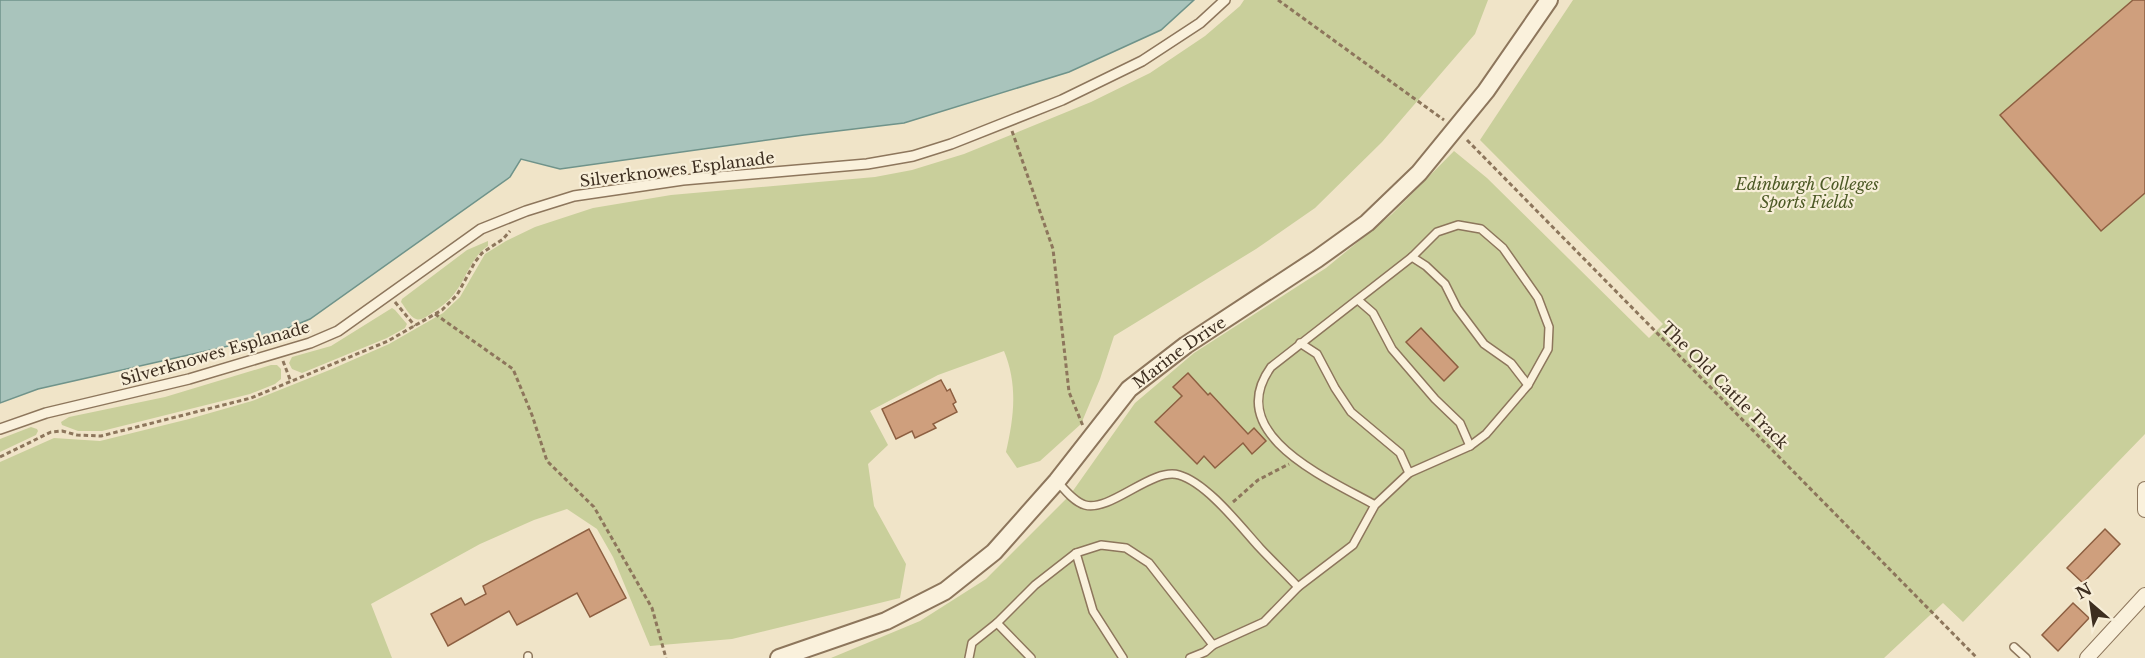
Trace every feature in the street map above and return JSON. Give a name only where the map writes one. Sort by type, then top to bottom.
[{"type":"street","name":"Silverknowes Esplanade","points":[[0,429],[46,414],[189,379],[280,353],[338,331],[481,229],[526,211],[574,196],[683,180],[867,164],[913,156],[951,144],[1062,100],[1142,61],[1200,23],[1225,0]]},
{"type":"street","name":"Marine Drive","points":[[778,658],[886,621],[945,591],[994,552],[1057,481],[1129,389],[1186,345],[1317,260],[1367,223],[1419,173],[1457,130],[1486,92],[1549,0]]},
{"type":"street","points":[[2145,489],[2145,510]]},
{"type":"street","points":[[2087,658],[2145,595]]},
{"type":"lane","points":[[1190,658],[1264,622],[1298,587],[1353,545],[1376,505],[1409,473],[1470,446],[1486,434],[1528,385],[1548,349],[1549,327],[1538,298],[1503,248],[1480,229],[1458,225],[1437,232],[1412,257],[1271,367],[1261,380],[1257,394],[1266,429],[1296,461],[1376,505]]},
{"type":"lane","points":[[1412,257],[1426,266],[1445,284],[1457,308],[1485,344],[1511,363],[1528,385]]},
{"type":"lane","points":[[1358,300],[1373,313],[1392,349],[1435,399],[1460,423],[1470,446]]},
{"type":"lane","points":[[1300,343],[1317,354],[1335,388],[1352,412],[1400,453],[1409,473]]},
{"type":"lane","points":[[1057,481],[1070,495],[1084,505],[1101,504],[1161,476],[1175,474],[1190,479],[1225,510],[1298,587]]},
{"type":"lane","points":[[969,658],[972,643],[997,623],[1035,585],[1076,553],[1101,545],[1126,548],[1149,563],[1213,645]]},
{"type":"lane","points":[[1076,553],[1093,611],[1123,658]]},
{"type":"lane","points":[[997,623],[1031,658]]},
{"type":"lane","points":[[2014,647],[2026,658]]},
{"type":"path","name":"The Old Cattle Track","points":[[1278,0],[1457,130],[1977,658]]},
{"type":"path","points":[[1008,121],[1053,249],[1069,392],[1088,440]]},
{"type":"path","points":[[390,295],[415,326]]},
{"type":"path","points":[[435,314],[513,369],[532,415],[547,461],[594,507],[652,608],[666,658]]},
{"type":"path","points":[[280,353],[291,382]]},
{"type":"path","points":[[1225,510],[1258,480],[1296,461]]},
{"type":"green space","points":[[1244,0],[1488,0],[1475,34],[1382,142],[1315,208],[1256,249],[1114,336],[1100,379],[1081,424],[1040,461],[1017,468],[1006,452],[1011,426],[1013,389],[1004,351],[938,375],[870,411],[888,445],[868,464],[874,506],[906,564],[900,598],[732,639],[650,646],[613,557],[597,529],[567,509],[534,520],[480,544],[371,604],[392,658],[0,658],[0,462],[54,438],[100,441],[189,419],[252,401],[332,369],[389,344],[443,313],[460,297],[485,254],[506,241],[535,227],[593,208],[671,195],[875,177],[912,170],[964,154],[1091,102],[1150,73],[1205,36]]},
{"type":"green space","name":"Edinburgh Colleges Sports Fields","points":[[1573,0],[2145,0],[2145,434],[1963,622],[1943,603],[1884,658],[831,658],[920,621],[986,579],[1070,495],[1135,403],[1194,353],[1326,268],[1392,214],[1454,151],[1487,178],[1649,338],[1663,324],[1480,140]]},
{"type":"green space","points":[[488,241],[488,246],[477,256],[448,300],[423,318],[414,318],[401,302],[402,299],[467,250]]},
{"type":"green space","points":[[392,308],[407,324],[405,328],[387,338],[302,373],[292,369],[289,363],[292,357],[331,346]]},
{"type":"green space","points":[[277,365],[281,369],[281,379],[275,384],[250,394],[102,431],[78,431],[62,425],[61,422],[69,417],[165,397]]},
{"type":"green space","points":[[31,427],[37,429],[36,435],[0,452],[0,439]]},
{"type":"water","points":[[0,0],[1194,0],[1161,30],[1069,72],[904,123],[560,169],[521,159],[510,177],[310,319],[264,338],[38,389],[0,403]]},
{"type":"building","points":[[2133,0],[2145,0],[2145,193],[2101,231],[2000,115]]},
{"type":"building","points":[[1421,328],[1458,367],[1444,381],[1406,342]]},
{"type":"building","points":[[1188,373],[1248,434],[1254,428],[1266,441],[1252,454],[1243,443],[1215,468],[1204,456],[1197,464],[1155,422],[1182,396],[1173,387]]},
{"type":"building","points":[[941,380],[947,391],[950,389],[956,402],[953,404],[957,412],[933,424],[936,428],[915,438],[912,431],[896,439],[882,409]]},
{"type":"building","points":[[589,529],[626,598],[590,617],[577,593],[517,625],[509,611],[448,646],[431,614],[461,598],[465,605],[486,594],[483,586]]},
{"type":"building","points":[[2105,529],[2120,544],[2083,583],[2067,568]]},
{"type":"building","points":[[2073,603],[2089,618],[2058,651],[2042,635]]}]
